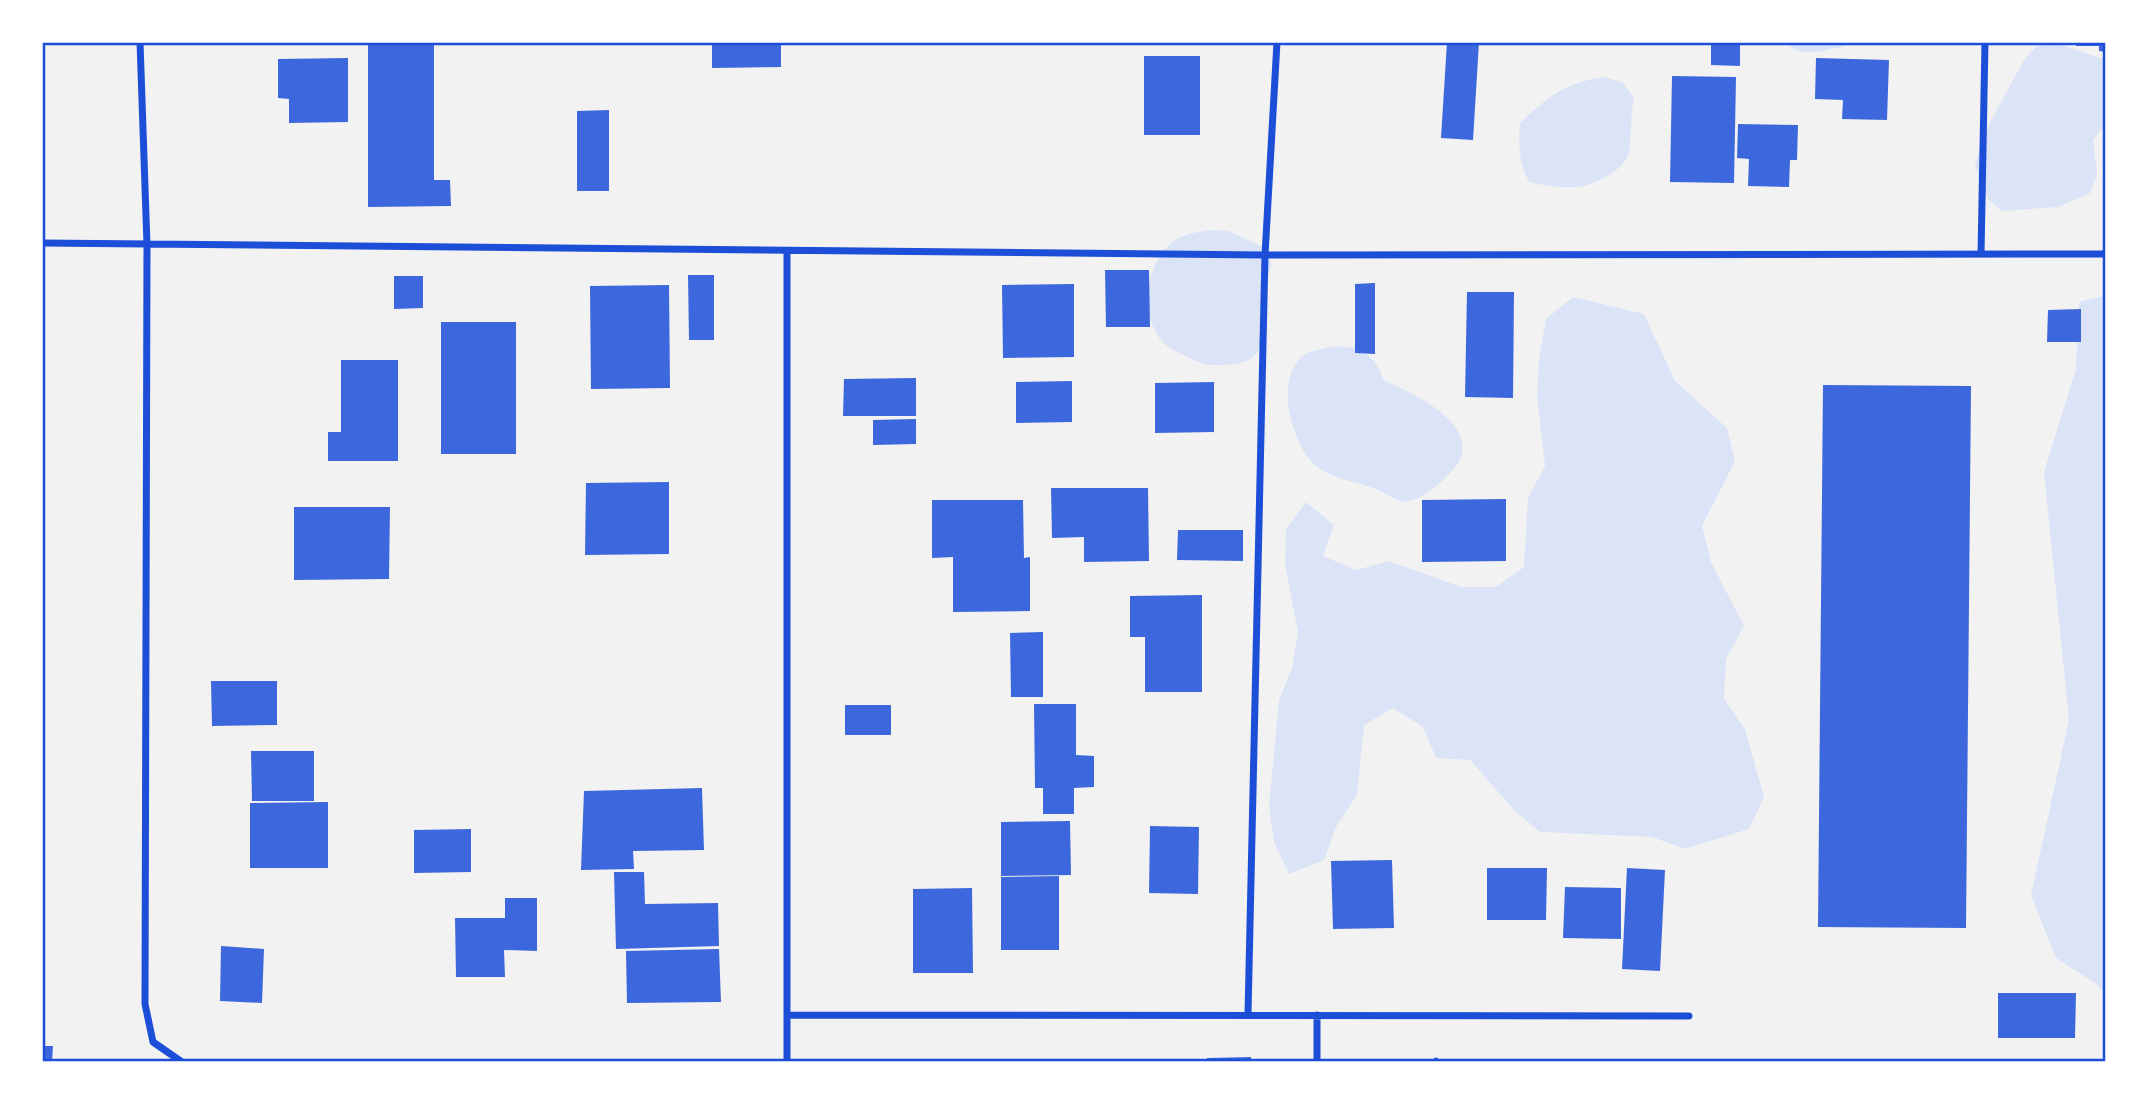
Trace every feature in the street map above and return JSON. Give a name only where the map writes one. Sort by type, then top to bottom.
[{"type":"street","points":[[140,42],[147,245],[145,1004],[153,1042],[183,1062]]},
{"type":"street","points":[[1248,1014],[1265,255],[1277,42]]},
{"type":"street","points":[[1981,254],[1985,42]]},
{"type":"street","points":[[42,243],[1265,255],[2106,254]]},
{"type":"street","points":[[787,251],[788,1062]]},
{"type":"street","points":[[788,1015],[1689,1016]]},
{"type":"street","points":[[1317,1015],[1317,1062]]},
{"type":"shaded area","points":[[1785,42],[1848,42],[1845,46],[1806,52],[1791,48]]},
{"type":"shaded area","points":[[2055,43],[2106,60],[2106,124],[2093,140],[2097,175],[2090,193],[2058,207],[2002,211],[1988,199],[1975,165],[1987,128],[2024,60],[2037,46]]},
{"type":"shaded area","points":[[1605,77],[1623,83],[1634,98],[1629,152],[1622,165],[1601,180],[1585,186],[1559,187],[1529,182],[1520,154],[1520,123],[1558,92],[1591,79]]},
{"type":"shaded area","points":[[1210,230],[1229,231],[1263,247],[1272,264],[1263,295],[1261,344],[1253,357],[1230,365],[1203,363],[1167,346],[1158,336],[1148,309],[1150,280],[1161,254],[1179,238]]},
{"type":"shaded area","points":[[2106,295],[2106,996],[2098,985],[2056,958],[2031,895],[2069,720],[2044,472],[2076,369],[2079,302]]},
{"type":"shaded area","points":[[1573,297],[1644,314],[1675,381],[1727,428],[1735,461],[1702,526],[1711,562],[1744,626],[1726,659],[1724,699],[1745,729],[1764,797],[1749,829],[1685,849],[1652,837],[1540,832],[1515,811],[1470,760],[1436,758],[1423,727],[1393,708],[1364,725],[1357,795],[1336,827],[1324,860],[1289,874],[1274,842],[1269,806],[1279,700],[1292,668],[1298,632],[1285,564],[1286,529],[1306,502],[1334,525],[1323,556],[1356,570],[1389,561],[1461,587],[1496,587],[1524,567],[1528,498],[1545,466],[1537,396],[1539,359],[1546,319]]},
{"type":"shaded area","points":[[1339,346],[1362,351],[1377,366],[1383,380],[1430,404],[1456,428],[1462,442],[1461,457],[1446,477],[1421,497],[1411,501],[1398,500],[1374,488],[1321,470],[1298,441],[1289,410],[1288,394],[1289,379],[1294,366],[1311,352]]},
{"type":"building","points":[[712,42],[781,42],[781,67],[712,68]]},
{"type":"building","points":[[1447,42],[1479,42],[1473,140],[1441,138]]},
{"type":"building","points":[[1711,42],[1740,42],[1740,66],[1711,65]]},
{"type":"building","points":[[2076,42],[2106,42],[2106,52],[2099,51],[2099,46],[2076,46]]},
{"type":"building","points":[[368,45],[434,45],[434,180],[450,180],[451,206],[368,207]]},
{"type":"building","points":[[1144,56],[1200,56],[1200,135],[1144,135]]},
{"type":"building","points":[[348,58],[348,122],[289,123],[289,99],[278,98],[278,59]]},
{"type":"building","points":[[1816,58],[1889,60],[1887,120],[1842,119],[1843,100],[1815,99]]},
{"type":"building","points":[[1672,76],[1736,77],[1734,183],[1670,182]]},
{"type":"building","points":[[609,110],[609,191],[577,191],[577,111]]},
{"type":"building","points":[[1738,124],[1798,125],[1797,160],[1790,160],[1789,187],[1748,186],[1749,159],[1737,158]]},
{"type":"building","points":[[1105,270],[1149,270],[1150,327],[1106,327]]},
{"type":"building","points":[[688,275],[714,275],[714,340],[689,340]]},
{"type":"building","points":[[394,276],[423,276],[423,308],[394,309]]},
{"type":"building","points":[[1375,283],[1375,354],[1355,353],[1355,284]]},
{"type":"building","points":[[1074,284],[1074,357],[1003,358],[1002,285]]},
{"type":"building","points":[[669,285],[670,388],[591,389],[590,286]]},
{"type":"building","points":[[1467,292],[1514,292],[1513,398],[1465,397]]},
{"type":"building","points":[[2081,309],[2081,342],[2047,342],[2048,310]]},
{"type":"building","points":[[441,322],[516,322],[516,454],[441,454]]},
{"type":"building","points":[[341,360],[398,360],[398,461],[328,461],[328,432],[341,432]]},
{"type":"building","points":[[916,378],[916,416],[843,416],[844,379]]},
{"type":"building","points":[[1072,381],[1072,422],[1016,423],[1016,382]]},
{"type":"building","points":[[1214,382],[1214,432],[1155,433],[1155,383]]},
{"type":"building","points":[[1823,385],[1971,386],[1966,928],[1818,927]]},
{"type":"building","points":[[916,419],[916,444],[873,445],[873,420]]},
{"type":"building","points":[[669,482],[669,554],[585,555],[586,483]]},
{"type":"building","points":[[1051,488],[1148,488],[1149,561],[1084,562],[1084,537],[1052,538]]},
{"type":"building","points":[[1506,499],[1506,561],[1422,562],[1422,500]]},
{"type":"building","points":[[932,500],[1023,500],[1024,558],[1030,557],[1030,611],[953,612],[953,557],[932,558]]},
{"type":"building","points":[[294,507],[390,507],[389,579],[294,580]]},
{"type":"building","points":[[1178,530],[1243,530],[1243,561],[1177,560]]},
{"type":"building","points":[[1202,595],[1202,692],[1145,692],[1145,637],[1130,637],[1130,596]]},
{"type":"building","points":[[1043,632],[1043,697],[1011,697],[1010,633]]},
{"type":"building","points":[[211,681],[277,681],[277,725],[212,726]]},
{"type":"building","points":[[1034,704],[1076,704],[1076,755],[1094,756],[1094,787],[1074,788],[1074,814],[1043,814],[1043,788],[1035,788]]},
{"type":"building","points":[[845,705],[891,705],[891,735],[845,735]]},
{"type":"building","points":[[251,751],[314,751],[314,801],[252,801]]},
{"type":"building","points":[[702,788],[704,850],[633,851],[634,869],[581,870],[584,791]]},
{"type":"building","points":[[328,802],[328,868],[250,868],[250,803]]},
{"type":"building","points":[[1070,821],[1071,875],[1001,876],[1001,822]]},
{"type":"building","points":[[1150,826],[1199,827],[1198,894],[1149,893]]},
{"type":"building","points":[[471,829],[471,872],[414,873],[414,830]]},
{"type":"building","points":[[1392,860],[1394,928],[1333,929],[1331,861]]},
{"type":"building","points":[[1487,868],[1547,868],[1546,920],[1487,920]]},
{"type":"building","points":[[1627,868],[1665,870],[1660,971],[1622,969]]},
{"type":"building","points":[[614,872],[644,872],[645,904],[718,903],[719,946],[616,949]]},
{"type":"building","points":[[1059,876],[1059,950],[1001,950],[1001,877]]},
{"type":"building","points":[[1565,887],[1621,888],[1621,939],[1563,938]]},
{"type":"building","points":[[972,888],[973,973],[913,973],[913,889]]},
{"type":"building","points":[[505,898],[537,898],[537,951],[504,950],[505,977],[456,977],[455,918],[505,918]]},
{"type":"building","points":[[221,946],[264,949],[262,1003],[220,1001]]},
{"type":"building","points":[[719,949],[721,1002],[627,1003],[626,951]]},
{"type":"building","points":[[1998,993],[2076,993],[2075,1038],[1998,1038]]},
{"type":"building","points":[[42,1046],[53,1046],[52,1062],[42,1062]]},
{"type":"building","points":[[1251,1057],[1251,1062],[1206,1062],[1207,1058]]}]
